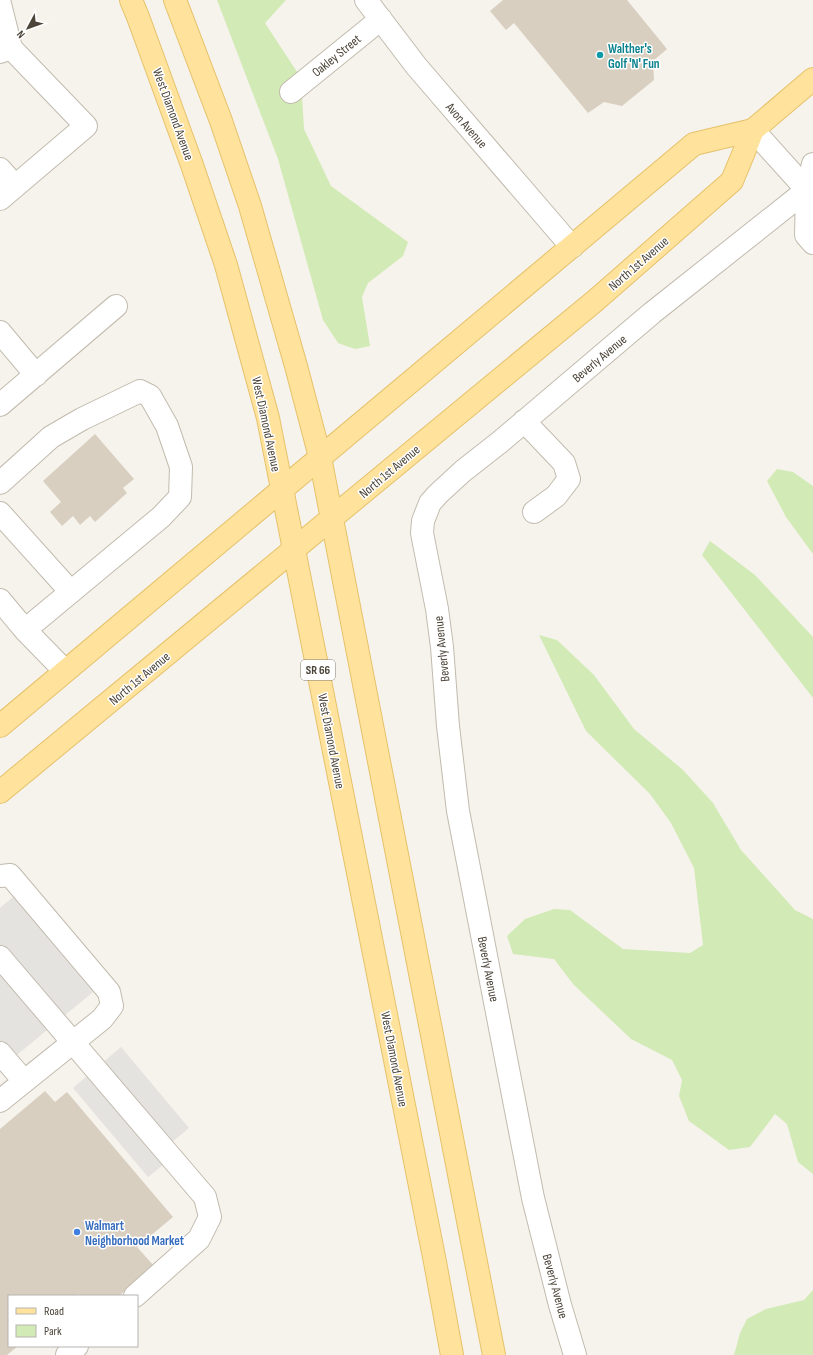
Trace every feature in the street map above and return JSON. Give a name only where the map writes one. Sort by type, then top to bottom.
[{"type":"main road","name":"West Diamond Avenue","points":[[131,0],[192,166],[226,265],[266,410],[434,1254],[452,1355]]},
{"type":"main road","points":[[175,0],[221,121],[250,206],[294,358],[320,457],[494,1355]]},
{"type":"main road","name":"North 1st Avenue","points":[[0,726],[694,144],[753,130],[813,79]]},
{"type":"main road","name":"North 1st Avenue","points":[[0,792],[596,300],[732,181],[753,130]]},
{"type":"street","name":"Avon Avenue","points":[[366,0],[417,67],[572,247]]},
{"type":"street","points":[[0,4],[5,50],[86,126],[8,193],[0,169]]},
{"type":"street","name":"Oakley Street","points":[[291,92],[381,19]]},
{"type":"street","points":[[753,130],[811,192]]},
{"type":"street","points":[[813,164],[806,235],[813,243]]},
{"type":"street","name":"Beverly Avenue","points":[[575,1355],[560,1305],[533,1198],[458,811],[448,726],[442,647],[437,609],[422,533],[423,521],[430,503],[464,471],[652,313],[811,192]]},
{"type":"street","points":[[0,405],[116,306]]},
{"type":"street","points":[[0,332],[36,375]]},
{"type":"street","points":[[0,483],[51,437],[82,419],[140,391],[150,396],[167,426],[180,467],[180,497],[161,517],[26,630]]},
{"type":"street","points":[[524,421],[564,463],[569,479],[556,496],[534,512]]},
{"type":"street","points":[[0,512],[70,592]]},
{"type":"street","points":[[0,600],[26,630],[65,670]]},
{"type":"street","points":[[0,876],[10,875],[109,992],[112,1006],[102,1019],[0,1101]]},
{"type":"street","points":[[0,957],[205,1197],[210,1216],[199,1239],[136,1295]]},
{"type":"street","points":[[0,1053],[24,1081]]},
{"type":"street","points":[[67,1355],[76,1347]]},
{"type":"green space","points":[[217,0],[286,0],[265,23],[301,78],[304,129],[331,186],[408,242],[403,256],[368,283],[362,297],[370,346],[355,349],[338,343],[323,320],[278,159]]},
{"type":"green space","points":[[777,469],[793,472],[813,486],[813,554],[786,517],[767,481]]},
{"type":"green space","points":[[710,541],[755,575],[813,637],[813,698],[702,555]]},
{"type":"green space","points":[[539,635],[557,640],[594,675],[634,729],[683,770],[713,803],[741,850],[795,910],[813,919],[813,1174],[798,1162],[787,1124],[775,1114],[750,1147],[729,1150],[689,1121],[679,1096],[682,1080],[672,1060],[631,1039],[573,984],[554,959],[513,954],[507,936],[525,919],[554,909],[570,910],[623,949],[690,953],[703,945],[694,868],[671,823],[650,794],[586,731]]},
{"type":"green space","points":[[813,1290],[813,1355],[734,1355],[740,1333],[747,1319],[766,1309],[804,1300]]},
{"type":"shaded area","points":[[13,897],[93,992],[0,1069],[0,908]]},
{"type":"shaded area","points":[[121,1047],[189,1128],[155,1156],[163,1165],[148,1177],[73,1088]]},
{"type":"building","name":"Walther's Golf 'N' Fun","points":[[503,0],[627,0],[667,49],[653,61],[654,80],[622,106],[604,102],[588,113],[514,23],[506,30],[490,11]]},
{"type":"building","points":[[95,434],[134,479],[123,488],[127,493],[95,522],[90,516],[80,525],[73,516],[62,526],[50,512],[61,502],[43,481]]},
{"type":"building","name":"Walmart Neighborhood Market","points":[[45,1091],[55,1102],[67,1092],[173,1217],[137,1247],[154,1266],[120,1295],[8,1295],[8,1347],[17,1347],[7,1355],[0,1355],[0,1129]]},
{"type":"place","name":"Walther's Golf 'N' Fun","points":[[600,55]]},
{"type":"place","name":"Walmart Neighborhood Market","points":[[77,1232]]}]
